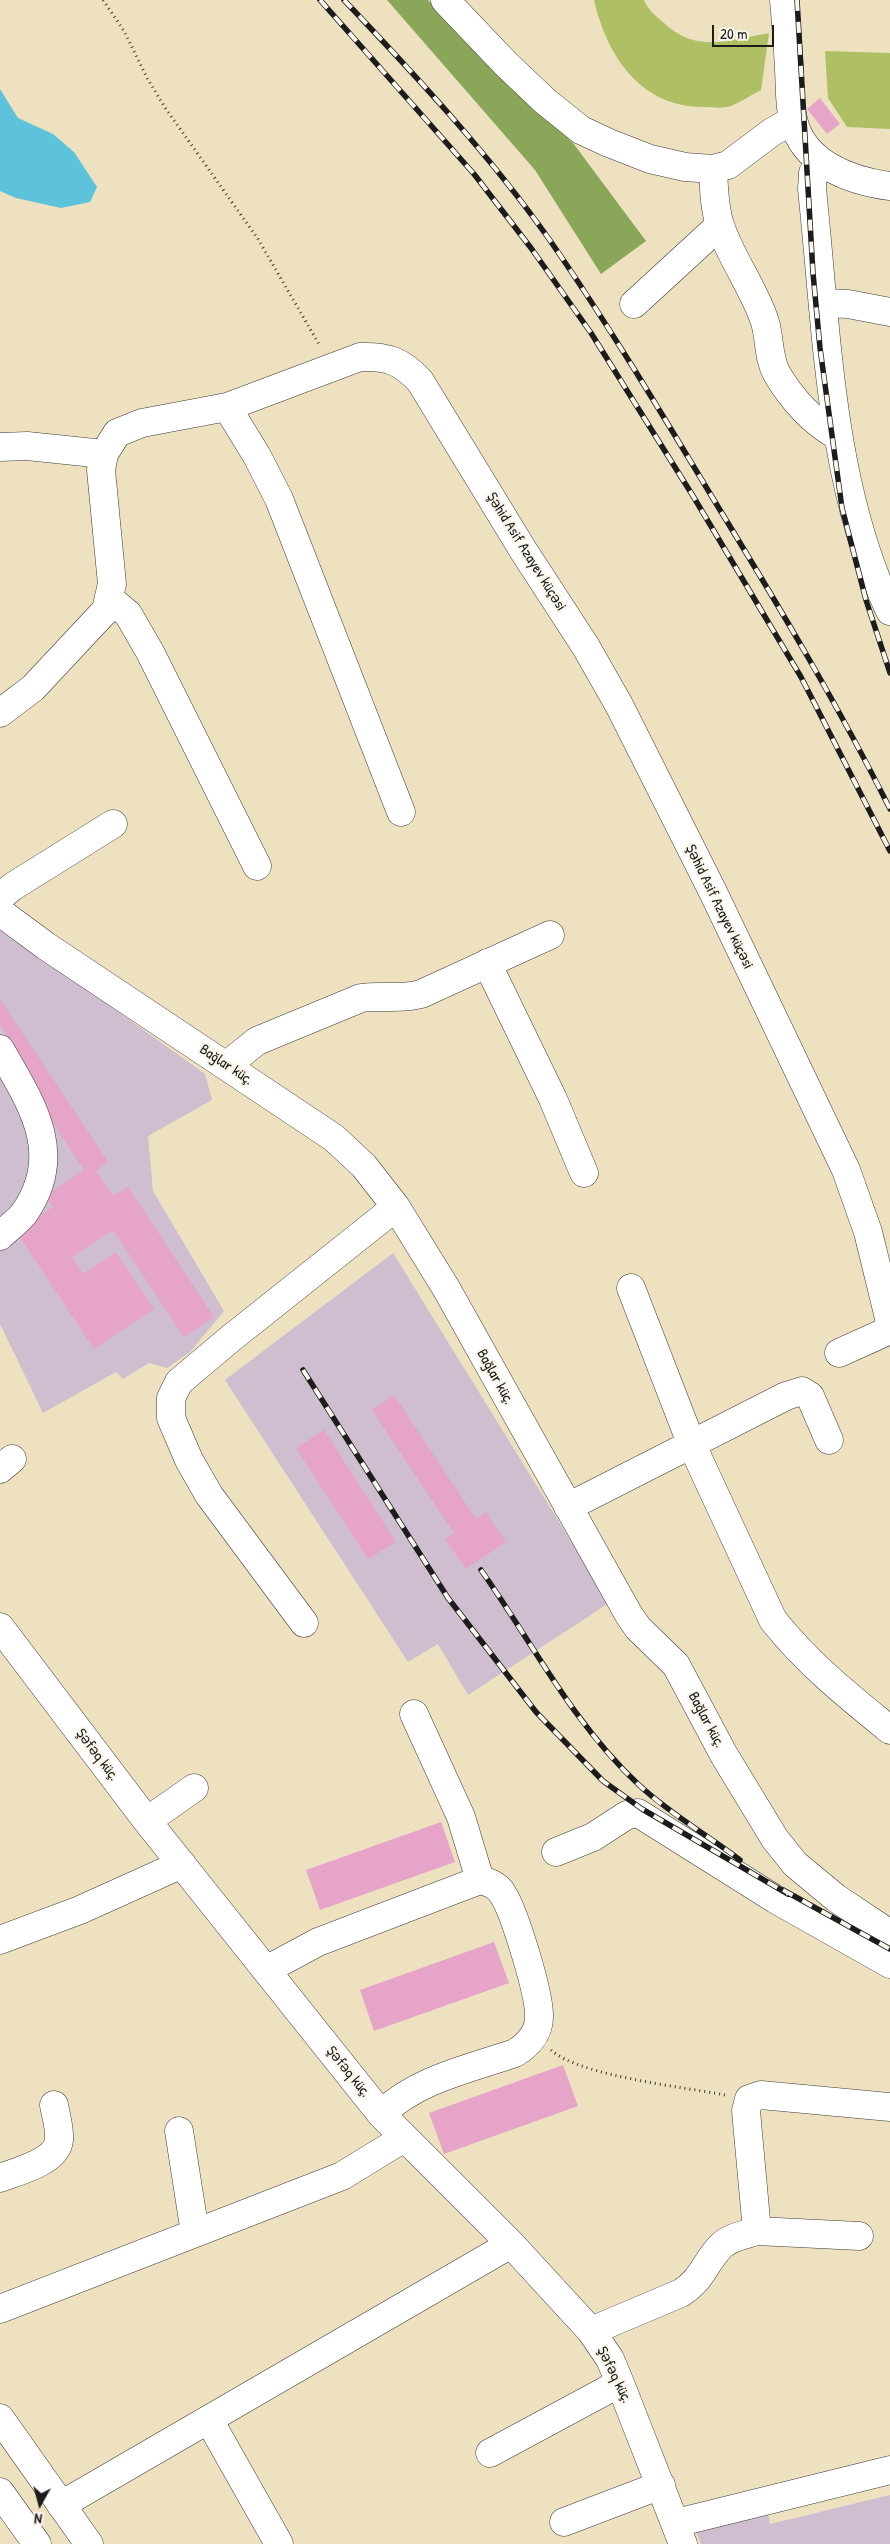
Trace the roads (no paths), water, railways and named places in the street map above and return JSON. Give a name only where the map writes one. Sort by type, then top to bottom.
[{"type":"main road","points":[[445,0],[506,64],[545,101],[581,130],[650,159],[685,167],[713,168],[728,165],[739,159],[772,132],[793,120]]},
{"type":"main road","points":[[784,0],[793,120],[806,148],[832,169],[854,178],[890,186]]},
{"type":"main road","points":[[713,168],[715,203],[720,225],[765,323],[771,359],[778,374],[811,417],[821,427],[838,436]]},
{"type":"main road","points":[[814,173],[812,190],[838,436],[852,503],[880,559],[890,611]]},
{"type":"main road","points":[[634,304],[720,225]]},
{"type":"main road","points":[[824,304],[848,304],[890,312]]},
{"type":"main road","name":"Şəhid Asif Azayev küçəsi","points":[[0,713],[33,688],[98,621],[106,610],[110,599],[111,574],[101,470],[104,454],[117,433],[142,423],[227,406],[360,357],[381,356],[406,366],[420,380],[523,550],[586,648],[619,705],[713,892],[846,1170],[868,1232],[890,1322]]},
{"type":"main road","points":[[227,406],[279,499],[402,812]]},
{"type":"main road","points":[[0,447],[27,446],[104,454]]},
{"type":"main road","points":[[110,599],[128,614],[150,652],[257,866]]},
{"type":"main road","points":[[0,898],[12,887],[113,824]]},
{"type":"main road","name":"Bağlar küç.","points":[[0,912],[54,951],[334,1138],[364,1166],[396,1206],[446,1288],[629,1615],[638,1628],[676,1665],[724,1755],[776,1839],[795,1864],[836,1898],[890,1934]]},
{"type":"main road","points":[[227,1065],[257,1041],[361,998],[376,996],[402,998],[421,994],[550,935]]},
{"type":"main road","points":[[487,963],[553,1099],[584,1173]]},
{"type":"main road","points":[[0,1049],[33,1107],[41,1134],[45,1161],[40,1182],[24,1212],[0,1236]]},
{"type":"main road","points":[[304,1623],[208,1495],[171,1418],[171,1398],[179,1382],[396,1206]]},
{"type":"main road","points":[[631,1288],[691,1444],[773,1620],[792,1644],[823,1674],[890,1730]]},
{"type":"main road","points":[[840,1353],[890,1330]]},
{"type":"main road","points":[[568,1507],[786,1396],[802,1392],[810,1396],[829,1440]]},
{"type":"main road","name":"Şəfəq küç.","points":[[0,1627],[147,1821],[382,2114],[511,2244],[591,2332],[610,2359],[679,2534]]},
{"type":"main road","points":[[414,1714],[461,1817],[480,1880]]},
{"type":"main road","points":[[147,1821],[194,1788]]},
{"type":"main road","points":[[556,1852],[593,1837],[627,1815],[638,1813],[775,1899],[890,1964]]},
{"type":"main road","points":[[0,1940],[80,1910],[182,1864]]},
{"type":"main road","points":[[266,1970],[318,1942],[480,1880],[490,1882],[502,1892],[510,1910],[536,1993],[539,2018],[534,2034],[526,2046],[515,2053],[422,2085],[398,2098],[382,2114]]},
{"type":"main road","points":[[757,2232],[746,2111],[749,2099],[761,2095],[890,2106]]},
{"type":"main road","points":[[0,2178],[47,2158],[57,2150],[60,2138],[54,2105]]},
{"type":"main road","points":[[179,2131],[195,2233]]},
{"type":"main road","points":[[0,2309],[342,2176],[404,2138]]},
{"type":"main road","points":[[591,2332],[681,2294],[694,2284],[721,2246],[734,2237],[757,2232],[860,2236]]},
{"type":"main road","points":[[60,2506],[511,2244]]},
{"type":"main road","points":[[490,2454],[620,2383]]},
{"type":"main road","points":[[0,2418],[60,2506],[89,2544]]},
{"type":"main road","points":[[209,2420],[279,2544]]},
{"type":"main road","points":[[679,2534],[890,2470]]},
{"type":"main road","points":[[564,2522],[661,2485]]},
{"type":"main road","points":[[0,2492],[37,2544]]},
{"type":"water","points":[[0,89],[18,118],[53,134],[74,152],[97,187],[90,202],[61,208],[16,198],[0,191]]},
{"type":"railway","points":[[320,0],[474,174],[531,248],[591,333],[693,496],[801,677],[890,851]]},
{"type":"railway","points":[[344,0],[424,86],[476,146],[526,207],[572,272],[658,407],[787,621],[830,695],[890,809]]},
{"type":"railway","points":[[797,0],[813,273],[820,348],[842,508],[866,600],[890,673]]},
{"type":"railway","points":[[303,1370],[448,1598],[536,1712],[603,1781],[642,1809],[788,1894]]},
{"type":"railway","points":[[481,1570],[554,1682],[615,1761],[663,1805],[740,1860]]},
{"type":"railway","points":[[783,1890],[890,1949]]}]
